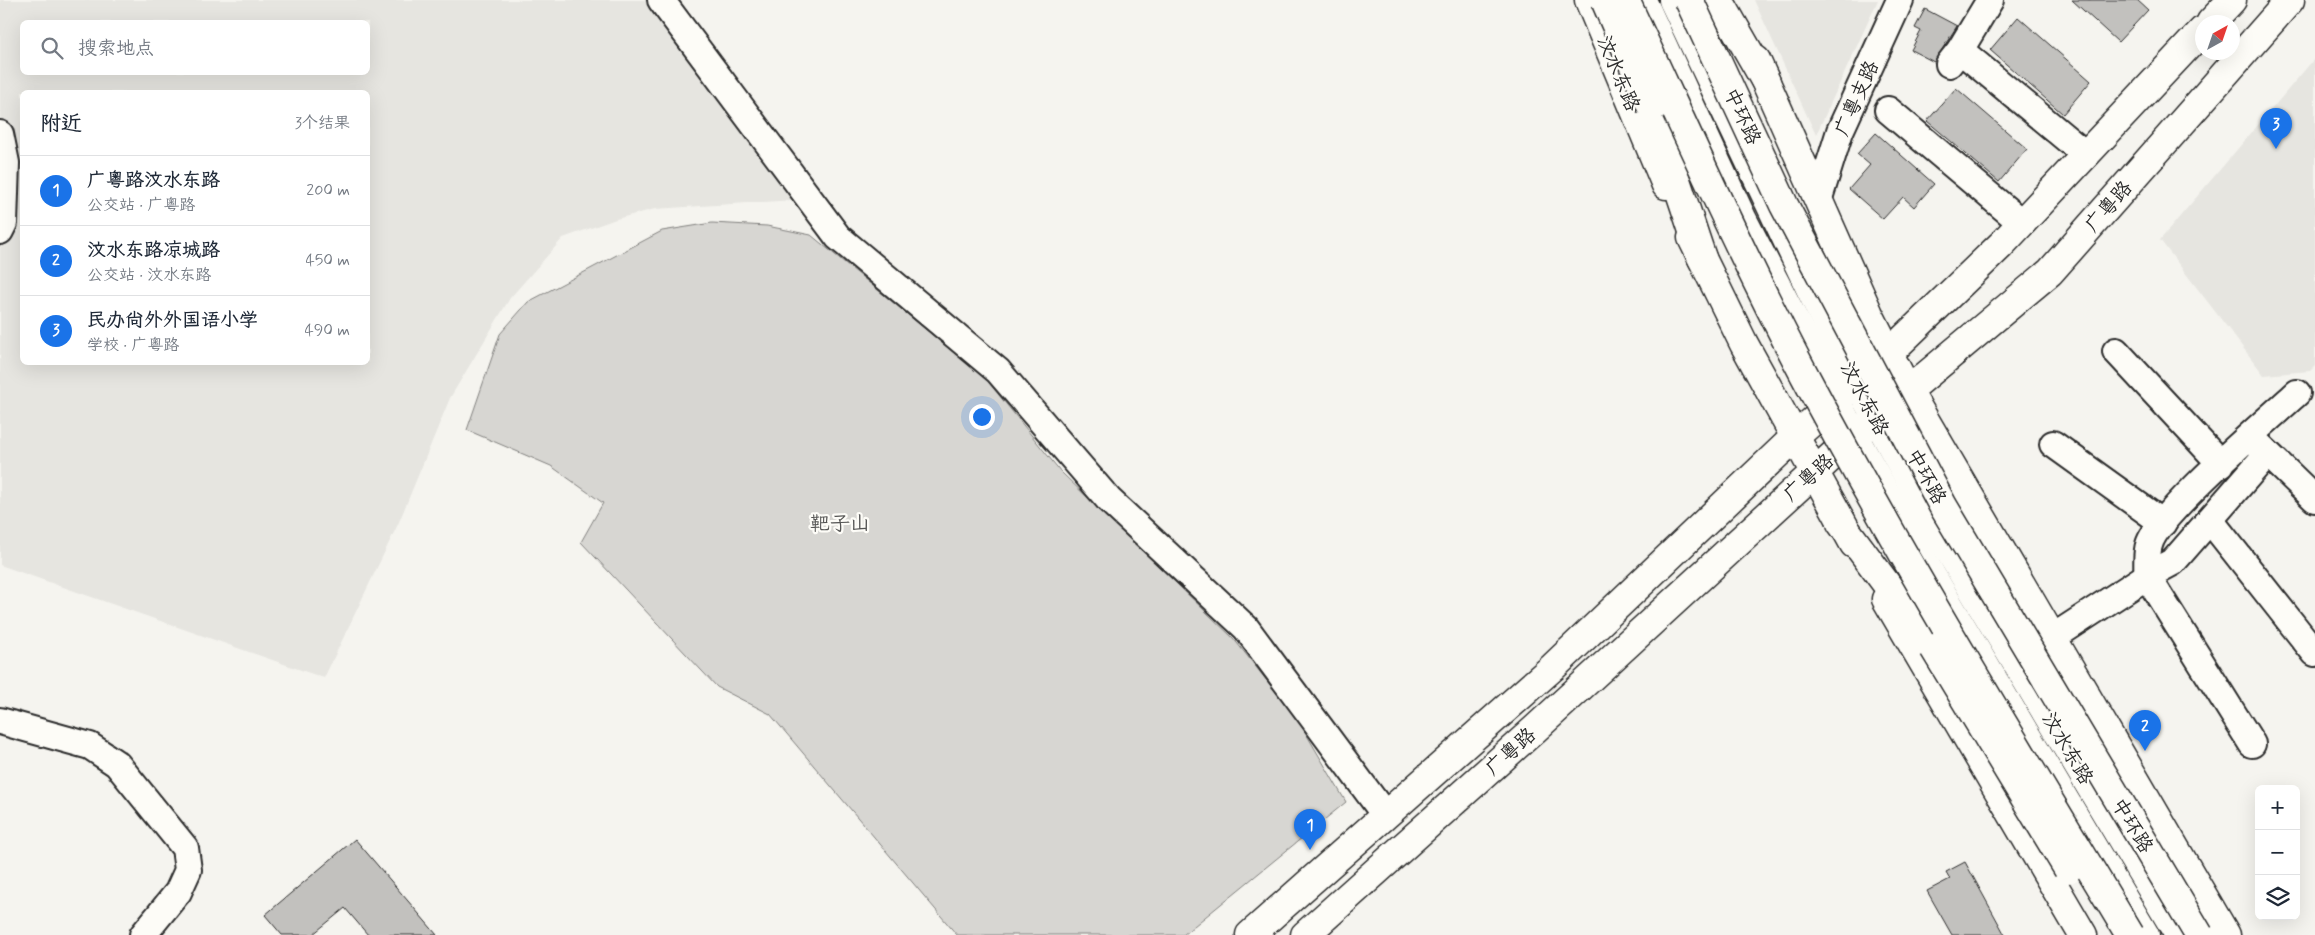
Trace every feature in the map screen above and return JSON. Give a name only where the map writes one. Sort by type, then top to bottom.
[{"type":"main road","name":"汶水东路","points":[[1589,0],[1668,189],[1744,344],[1842,523],[2018,827],[2083,935]]},
{"type":"main road","points":[[1605,0],[1652,108],[1702,258]]},
{"type":"main road","points":[[1626,0],[1722,208],[1808,382],[1888,528],[2130,935]]},
{"type":"main road","name":"汶水东路","points":[[1642,0],[1752,237],[1854,436],[1928,569],[2145,935]]},
{"type":"main road","name":"汶水东路","points":[[1673,0],[1822,315],[1935,527],[2178,935]]},
{"type":"main road","name":"中环路","points":[[1689,0],[1784,205],[1943,506],[2198,935]]},
{"type":"main road","points":[[1719,0],[1766,82]]},
{"type":"main road","name":"汶水东路","points":[[1728,0],[1819,198],[1869,314],[1908,391],[2226,935]]},
{"type":"main road","points":[[2218,15],[2232,0]]},
{"type":"main road","name":"广粤路","points":[[1304,935],[1535,729],[1854,436],[2050,272],[2290,0]]},
{"type":"main road","name":"广粤路","points":[[1250,935],[1553,666],[1856,380],[1889,353],[2022,223],[2195,39]]},
{"type":"main road","points":[[1610,52],[1681,86]]},
{"type":"main road","points":[[1842,523],[1934,648],[2108,935]]},
{"type":"main road","points":[[2005,697],[2018,827]]},
{"type":"main road","points":[[2093,790],[2154,810]]},
{"type":"street","points":[[661,0],[838,237],[998,371],[1109,500],[1246,628],[1385,815]]},
{"type":"street","name":"广粤支路","points":[[1819,198],[1840,131],[1900,0]]},
{"type":"street","points":[[1990,0],[1954,57],[2086,155]]},
{"type":"street","points":[[1888,110],[2022,223]]},
{"type":"street","points":[[0,134],[6,163],[4,223],[0,231]]},
{"type":"street","points":[[2116,351],[2221,464]]},
{"type":"street","points":[[2052,638],[2147,576],[2172,562],[2210,520],[2259,445],[2297,393]]},
{"type":"street","points":[[2053,444],[2163,523]]},
{"type":"street","points":[[2252,744],[2147,576],[2149,544],[2163,523],[2189,493],[2221,464],[2259,445]]},
{"type":"street","points":[[2259,445],[2315,499]]},
{"type":"street","points":[[2210,520],[2315,653]]},
{"type":"street","points":[[0,721],[90,746],[117,764],[185,848],[188,870],[178,892],[143,935]]},
{"type":"shaded area","points":[[0,0],[661,0],[810,199],[655,209],[616,219],[563,238],[510,298],[450,398],[399,522],[324,678],[0,565]]},
{"type":"shaded area","points":[[1754,0],[1878,0],[1816,135]]},
{"type":"shaded area","points":[[2315,58],[2315,366],[2310,371],[2264,375],[2160,240]]},
{"type":"green space","name":"靶子山","points":[[712,223],[767,226],[811,235],[986,379],[1061,472],[1233,638],[1298,720],[1346,802],[1183,935],[957,935],[770,714],[717,687],[581,542],[603,503],[551,466],[467,430],[500,334],[528,302],[662,231]]},
{"type":"building","points":[[2072,0],[2137,0],[2148,10],[2118,42]]},
{"type":"building","points":[[1925,9],[1957,26],[1934,62],[1911,50],[1921,31],[1915,28]]},
{"type":"building","points":[[2018,17],[2091,81],[2063,114],[1990,50]]},
{"type":"building","points":[[1956,88],[2027,149],[1999,182],[1927,121]]},
{"type":"building","points":[[1876,133],[1934,184],[1914,207],[1903,197],[1883,219],[1849,189],[1870,165],[1857,154]]},
{"type":"building","points":[[355,839],[437,935],[368,935],[345,908],[312,935],[282,935],[265,915]]},
{"type":"building","points":[[1965,862],[2005,935],[1952,935],[1927,891],[1950,879],[1946,872]]},
{"type":"place","name":"民办尚外外国语小学","points":[[2276,149]]},
{"type":"place","name":"汶水东路凉城路","points":[[2145,751]]},
{"type":"place","name":"广粤路汶水东路","points":[[1310,850]]}]
